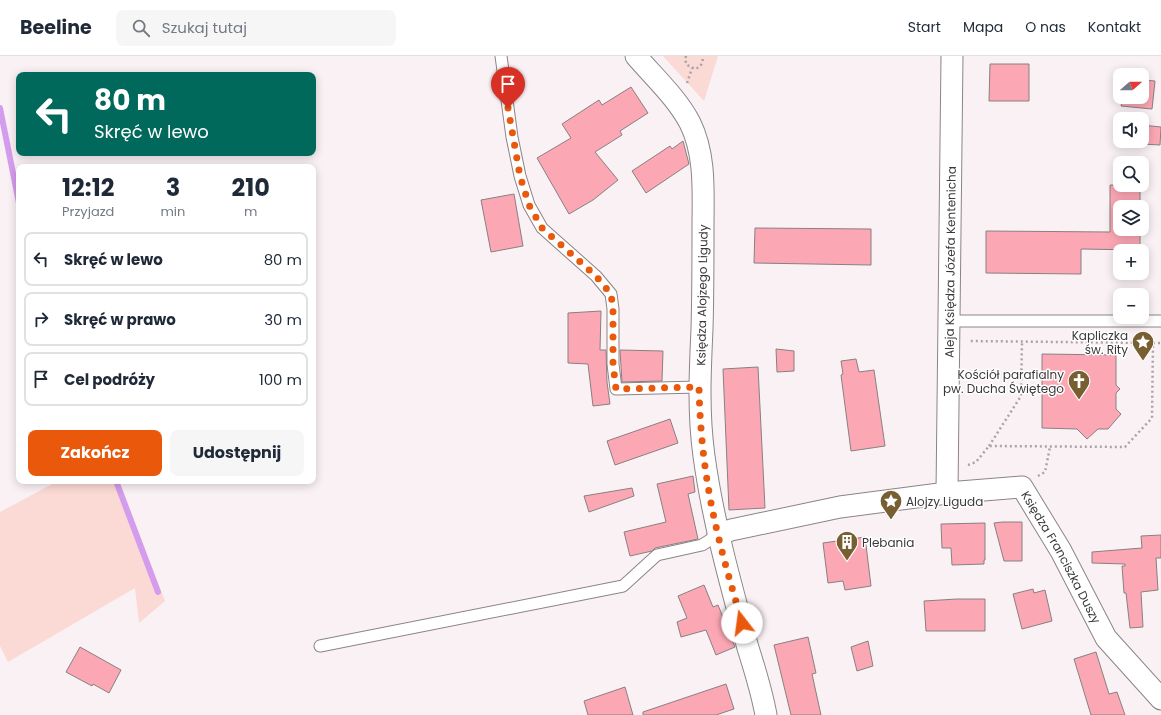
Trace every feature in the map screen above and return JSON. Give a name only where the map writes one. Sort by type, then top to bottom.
[{"type":"street","name":"Księdza Alojzego Ligudy","points":[[636,56],[680,106],[697,141],[702,163],[703,285],[699,387],[703,454],[718,535],[766,715]]},
{"type":"street","name":"Aleja Księdza Józefa Kentenicha","points":[[947,493],[952,56]]},
{"type":"street","name":"Księdza Franciszka Duszy","points":[[718,535],[731,530],[840,507],[947,493],[1022,487],[1061,551],[1106,638],[1161,699]]},
{"type":"lane","points":[[501,56],[512,137],[520,176],[529,205],[542,228],[596,276],[611,294],[613,309],[613,364],[616,389],[699,387]]},
{"type":"lane","points":[[948,331],[1161,321]]},
{"type":"lane","points":[[320,646],[623,586],[657,555],[702,545],[718,535]]},
{"type":"path","points":[[686,56],[685,60],[687,66],[695,69],[702,64],[702,56]]},
{"type":"path","points":[[948,331],[1022,342],[1161,343]]},
{"type":"path","points":[[947,471],[976,462],[989,446],[1021,396],[1022,342]]},
{"type":"path","points":[[989,446],[1125,447],[1152,418],[1153,343]]},
{"type":"path","points":[[1022,487],[1045,472],[1050,447]]},
{"type":"shaded area","points":[[663,56],[718,56],[704,101]]},
{"type":"shaded area","points":[[52,484],[120,484],[165,601],[139,623],[135,588],[8,662],[0,646],[0,512]]},
{"type":"building","points":[[990,64],[1029,64],[1029,101],[989,101]]},
{"type":"building","points":[[1149,81],[1155,81],[1152,109],[1121,106],[1121,104],[1149,104]]},
{"type":"building","points":[[631,87],[648,113],[620,131],[622,135],[595,152],[618,180],[593,200],[569,214],[537,158],[571,138],[562,124],[599,100],[602,105]]},
{"type":"building","points":[[1149,126],[1161,127],[1160,145],[1149,144]]},
{"type":"building","points":[[683,141],[689,164],[646,193],[632,171],[670,146],[672,149]]},
{"type":"building","points":[[1110,185],[1113,185],[1113,192],[1140,192],[1140,200],[1113,200],[1113,236],[1140,236],[1140,244],[1113,244],[1113,250],[1081,249],[1081,274],[986,273],[986,231],[1110,232]]},
{"type":"building","points":[[514,194],[523,246],[491,252],[481,200]]},
{"type":"building","points":[[755,228],[871,229],[871,265],[754,263]]},
{"type":"building","points":[[601,311],[600,350],[606,350],[607,382],[610,404],[593,406],[588,364],[568,363],[568,313]]},
{"type":"building","points":[[776,349],[794,351],[794,371],[777,372]]},
{"type":"building","points":[[620,350],[663,351],[662,381],[622,382]]},
{"type":"building","name":"Kościół parafialny pw. Ducha Świętego","points":[[1042,354],[1116,355],[1116,385],[1120,389],[1116,393],[1116,409],[1121,414],[1108,429],[1098,429],[1087,439],[1077,429],[1042,428]]},
{"type":"building","points":[[856,359],[859,372],[874,370],[885,446],[851,451],[841,375],[843,374],[841,361]]},
{"type":"building","points":[[758,367],[765,508],[729,510],[723,369]]},
{"type":"building","points":[[670,419],[678,443],[615,465],[607,441]]},
{"type":"building","points":[[693,476],[695,492],[688,494],[698,539],[655,548],[652,551],[630,556],[624,532],[666,522],[657,484]]},
{"type":"building","points":[[632,488],[634,496],[589,512],[584,496]]},
{"type":"building","points":[[1022,522],[1022,561],[1004,561],[994,523]]},
{"type":"building","points":[[985,523],[984,564],[952,565],[951,548],[942,548],[941,524]]},
{"type":"building","points":[[1161,535],[1161,558],[1156,558],[1158,590],[1141,592],[1143,627],[1130,628],[1126,593],[1124,593],[1122,566],[1125,566],[1125,564],[1092,563],[1092,552],[1142,548],[1141,536]]},
{"type":"building","name":"Plebania","points":[[865,537],[871,586],[845,590],[843,581],[828,583],[823,543]]},
{"type":"building","points":[[704,585],[713,607],[718,605],[735,647],[716,655],[706,630],[681,637],[677,622],[687,618],[678,596]]},
{"type":"building","points":[[1033,589],[1034,593],[1045,590],[1052,621],[1022,629],[1013,594]]},
{"type":"building","points":[[985,599],[985,631],[926,631],[924,601]]},
{"type":"building","points":[[808,637],[816,673],[812,674],[821,715],[791,715],[774,645]]},
{"type":"building","points":[[868,641],[873,666],[857,671],[851,647]]},
{"type":"building","points":[[80,647],[121,670],[109,693],[66,672]]},
{"type":"building","points":[[1096,652],[1109,694],[1117,692],[1125,715],[1091,715],[1074,659]]},
{"type":"building","points":[[726,684],[734,709],[716,715],[643,715],[643,712]]},
{"type":"building","points":[[625,687],[633,715],[588,715],[584,701]]},
{"type":"waterway","points":[[0,108],[16,188]]},
{"type":"waterway","points":[[117,484],[158,592]]},
{"type":"place","name":"Kapliczka św. Rity","points":[[1143,362]]},
{"type":"place","name":"Kościół parafialny pw. Ducha Świętego","points":[[1079,400]]},
{"type":"place","name":"Alojzy Liguda","points":[[891,520]]},
{"type":"place","name":"Plebania","points":[[847,562]]},
{"type":"route","points":[[508,108],[520,176],[529,205],[542,228],[596,276],[611,294],[613,309],[613,364],[616,389],[699,387],[700,422],[708,485],[718,535],[742,623]]}]
